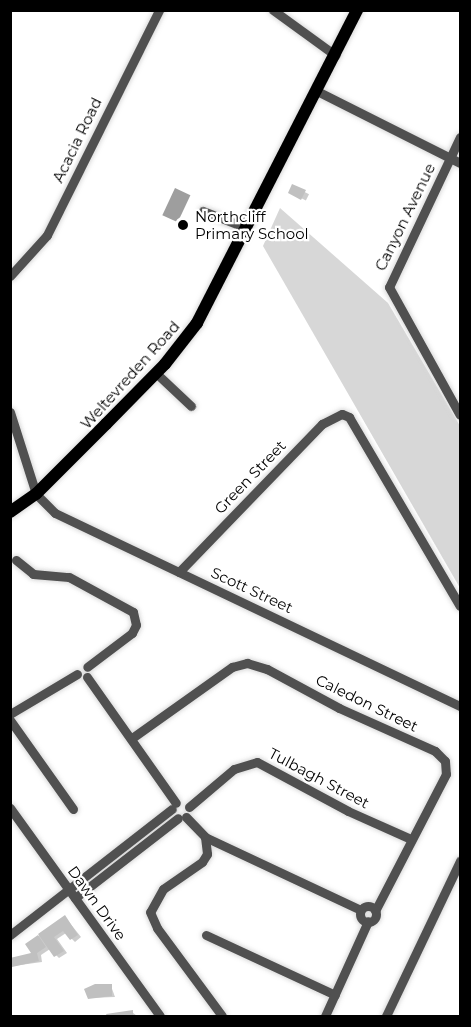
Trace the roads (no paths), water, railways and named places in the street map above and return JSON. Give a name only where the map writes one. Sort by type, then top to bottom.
[{"type":"main road","name":"Weltevreden Road","points":[[10,512],[36,494],[156,373],[202,314],[357,10]]},
{"type":"street","name":"Acacia Road","points":[[10,276],[47,235],[159,10]]},
{"type":"street","points":[[273,10],[284,14],[335,55]]},
{"type":"street","points":[[317,91],[460,163]]},
{"type":"street","points":[[450,158],[460,137]]},
{"type":"street","name":"Canyon Avenue","points":[[450,158],[390,286],[460,415]]},
{"type":"street","points":[[203,211],[247,228]]},
{"type":"street","points":[[156,373],[191,406]]},
{"type":"street","points":[[10,412],[36,494]]},
{"type":"street","name":"Green Street","points":[[179,572],[322,424],[337,414],[348,417],[460,606]]},
{"type":"street","name":"Scott Street","points":[[36,494],[55,513],[460,706]]},
{"type":"street","points":[[10,714],[77,674],[79,667],[87,667],[132,633],[136,625],[133,612],[69,577],[33,574],[16,560]]},
{"type":"street","name":"Caledon Street","points":[[132,738],[232,667],[259,666],[441,756],[446,774],[375,911]]},
{"type":"street","points":[[87,667],[87,677],[132,738],[182,818],[205,837],[361,910]]},
{"type":"street","points":[[77,674],[87,677]]},
{"type":"street","points":[[10,720],[73,809]]},
{"type":"street","name":"Tulbagh Street","points":[[189,807],[234,769],[257,762],[348,811],[411,839]]},
{"type":"street","points":[[10,935],[69,889],[105,867],[182,818],[189,807],[184,802],[174,806],[105,867],[75,898]]},
{"type":"street","name":"Dawn Drive","points":[[10,808],[160,1017]]},
{"type":"street","points":[[205,837],[207,854],[202,862],[163,889],[150,912],[222,1017]]},
{"type":"street","points":[[386,1017],[460,861]]},
{"type":"street","points":[[326,1017],[368,921],[375,917],[375,911],[369,906],[361,910]]},
{"type":"street","points":[[361,910],[361,918],[368,921]]},
{"type":"street","points":[[206,935],[335,995]]},
{"type":"place","name":"Northcliff Primary School","points":[[183,225]]}]
